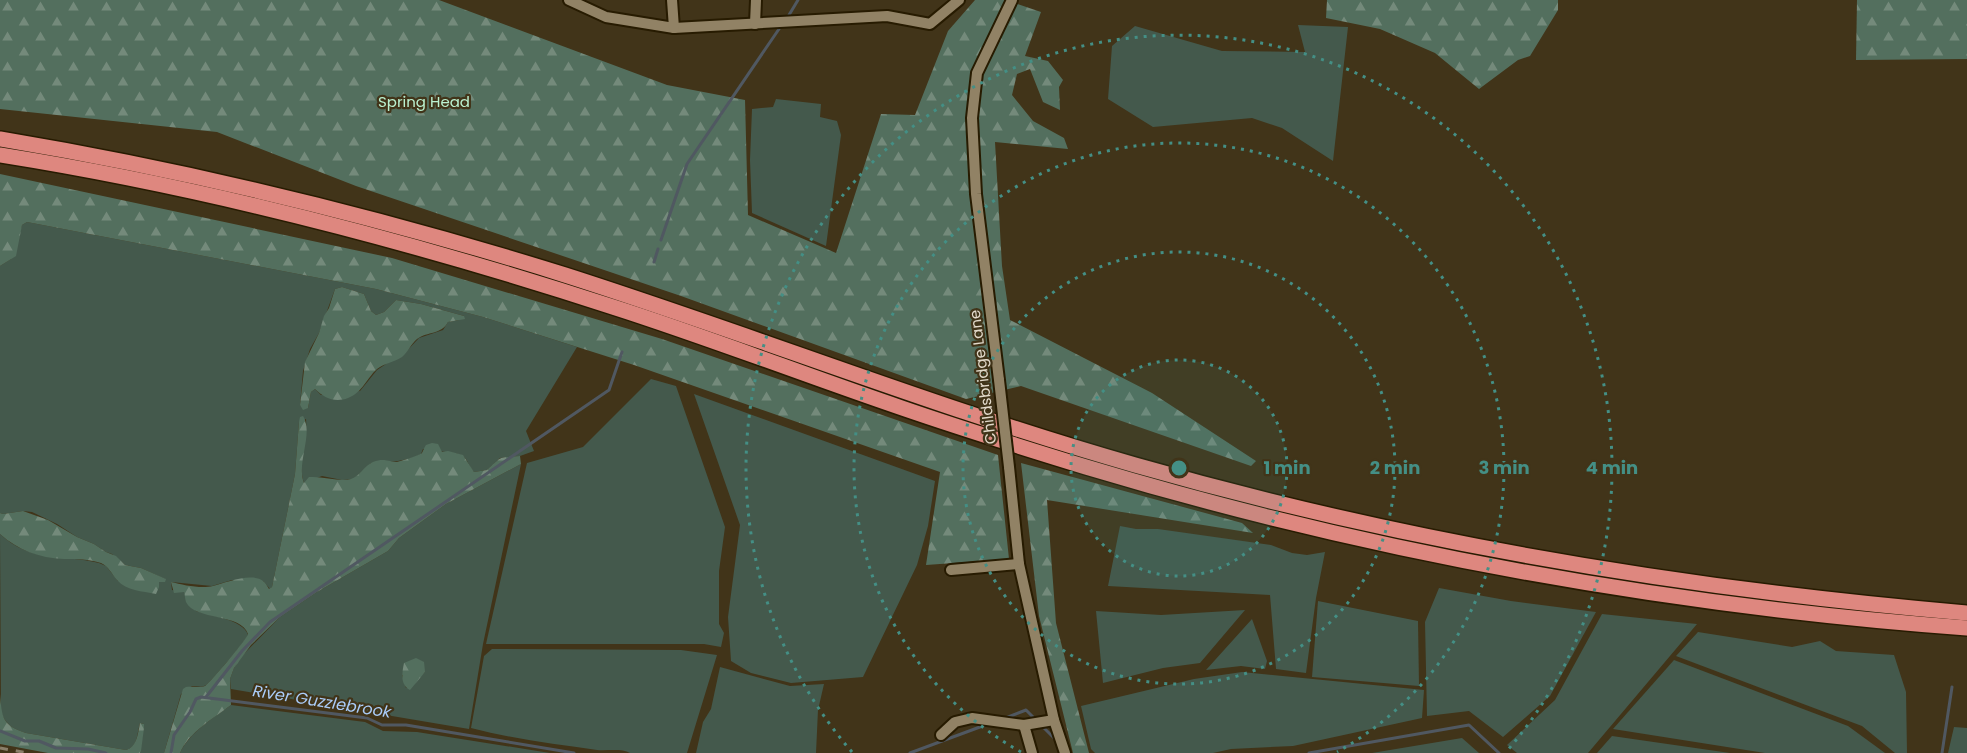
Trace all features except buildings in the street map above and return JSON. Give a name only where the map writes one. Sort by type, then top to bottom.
[{"type":"highway","points":[[0,140],[116,161],[269,194],[444,239],[611,290],[1023,432],[1190,481],[1303,509],[1447,541],[1601,569],[1776,594],[1967,613]]},
{"type":"highway","points":[[0,155],[195,193],[316,221],[449,256],[620,309],[959,427],[1148,485],[1267,516],[1458,559],[1634,590],[1816,614],[1967,628]]},
{"type":"street","points":[[569,0],[606,17],[674,28],[887,15],[930,24],[958,0]]},
{"type":"street","points":[[672,0],[674,28]]},
{"type":"street","points":[[755,24],[756,0]]},
{"type":"street","name":"Childsbridge Lane","points":[[1012,0],[977,73],[972,118],[975,194],[999,380],[1019,564],[1054,720],[1065,753]]},
{"type":"street","points":[[951,570],[1019,564]]},
{"type":"street","points":[[941,735],[955,722],[972,718],[1024,724],[1054,720]]},
{"type":"street","points":[[1024,724],[1032,753]]},
{"type":"green space","name":"Spring Head","points":[[0,0],[439,0],[667,85],[745,100],[748,215],[836,253],[881,114],[915,115],[948,31],[975,0],[1006,0],[1041,12],[1025,56],[1048,61],[1063,80],[1059,87],[1060,110],[1043,102],[1030,69],[1017,74],[1012,95],[1033,121],[1064,138],[1068,149],[995,142],[1002,266],[1010,320],[1152,393],[1256,461],[1251,466],[1021,386],[966,399],[681,296],[356,186],[217,132],[0,109]]},
{"type":"green space","points":[[1327,0],[1558,0],[1558,10],[1530,56],[1518,60],[1479,89],[1435,53],[1380,29],[1326,18]]},
{"type":"green space","points":[[1857,0],[1967,0],[1967,59],[1856,60]]},
{"type":"green space","points":[[1298,25],[1348,27],[1333,161],[1282,128],[1252,118],[1153,127],[1108,99],[1112,46],[1135,26],[1222,51],[1305,52]]},
{"type":"green space","points":[[776,99],[821,104],[820,117],[837,121],[841,135],[826,246],[752,213],[750,160],[752,109],[773,107]]},
{"type":"green space","points":[[0,174],[392,258],[662,339],[998,455],[1009,559],[926,565],[940,472],[634,365],[483,317],[376,289],[27,222],[22,225],[16,256],[0,266]]},
{"type":"green space","points":[[27,222],[376,289],[483,317],[577,347],[526,431],[534,451],[520,456],[500,458],[487,470],[474,472],[465,458],[460,455],[423,449],[421,454],[409,459],[371,463],[354,479],[342,480],[322,476],[304,483],[302,459],[306,419],[299,422],[295,474],[272,587],[270,589],[263,581],[232,580],[212,586],[171,582],[172,590],[184,592],[196,611],[240,625],[248,635],[206,685],[192,686],[181,694],[164,753],[140,753],[144,724],[140,723],[135,743],[126,750],[26,733],[10,726],[1,712],[0,534],[23,550],[35,554],[99,563],[106,566],[118,581],[165,582],[165,579],[141,568],[125,565],[112,554],[32,512],[0,513],[0,266],[11,259],[22,225]],"holes":[[[342,287],[364,294],[371,311],[376,315],[384,312],[396,300],[421,304],[464,316],[459,320],[448,322],[443,330],[419,338],[401,357],[377,370],[360,391],[321,395],[315,389],[311,392],[308,408],[300,405],[303,371],[335,289]]]},
{"type":"green space","points":[[342,287],[364,294],[371,311],[376,315],[384,312],[396,300],[421,304],[464,316],[465,319],[448,322],[442,329],[417,339],[402,357],[377,369],[361,389],[348,398],[330,399],[315,389],[311,392],[308,408],[303,410],[300,405],[305,362],[319,333],[335,289]]},
{"type":"green space","points":[[651,379],[676,386],[725,527],[719,571],[719,624],[724,633],[721,647],[704,644],[486,644],[527,463],[583,447]]},
{"type":"green space","points":[[694,394],[935,481],[928,526],[917,565],[863,677],[791,683],[751,673],[731,661],[728,617],[740,525]]},
{"type":"green space","points":[[303,416],[307,431],[302,466],[304,483],[309,477],[351,479],[373,462],[405,460],[422,453],[426,445],[432,443],[438,444],[442,452],[448,451],[463,455],[474,472],[487,470],[504,457],[520,456],[521,464],[446,504],[399,538],[388,551],[317,592],[280,617],[251,645],[234,668],[230,679],[231,705],[195,732],[180,753],[164,753],[183,689],[205,686],[248,634],[244,627],[237,623],[191,608],[186,602],[184,592],[174,593],[171,582],[208,587],[238,579],[252,578],[263,581],[269,589],[272,587],[295,474],[299,422],[300,417]]},
{"type":"green space","points":[[1021,463],[1242,523],[1253,533],[1047,500],[1056,623],[1089,753],[1073,753],[1039,616]]},
{"type":"green space","points":[[521,464],[483,644],[469,729],[231,689],[230,679],[241,657],[280,617],[317,592],[388,551],[399,538],[446,504]],"holes":[[[425,672],[406,688],[402,675]]]},
{"type":"green space","points":[[23,511],[48,520],[94,544],[116,556],[125,565],[141,568],[166,579],[165,582],[159,582],[156,594],[135,590],[121,584],[101,563],[46,557],[22,549],[0,534],[0,513]]},
{"type":"green space","points":[[1120,526],[1271,545],[1292,553],[1307,555],[1325,552],[1306,673],[1276,669],[1270,595],[1108,586]]},
{"type":"green space","points":[[1439,588],[1511,601],[1596,612],[1550,696],[1503,737],[1469,711],[1427,716],[1425,622]]},
{"type":"green space","points":[[1318,601],[1418,621],[1419,686],[1312,677]]},
{"type":"green space","points":[[1245,610],[1200,663],[1163,668],[1103,683],[1096,611],[1161,615]]},
{"type":"green space","points":[[1602,614],[1697,624],[1588,753],[1517,753],[1507,745],[1555,700]]},
{"type":"green space","points":[[1252,619],[1267,661],[1265,669],[1241,666],[1206,670]]},
{"type":"green space","points":[[1698,632],[1792,647],[1820,641],[1836,651],[1894,655],[1906,692],[1907,753],[1895,753],[1862,726],[1676,656]]},
{"type":"green space","points":[[492,649],[681,650],[717,655],[687,753],[630,753],[534,741],[471,728],[484,656]]},
{"type":"green space","points":[[416,658],[424,662],[425,672],[410,690],[403,682],[403,667],[404,663]]},
{"type":"green space","points":[[1674,660],[1848,726],[1885,753],[1765,753],[1613,729]]},
{"type":"green space","points":[[720,667],[790,686],[824,684],[818,710],[816,753],[696,753],[703,722],[711,709]]},
{"type":"green space","points":[[1242,672],[1424,690],[1422,718],[1293,746],[1231,749],[1213,753],[1095,753],[1091,749],[1081,706],[1194,679]]},
{"type":"green space","points":[[0,694],[5,720],[18,730],[126,750],[135,743],[140,723],[144,724],[141,751],[140,753],[48,753],[0,744]]},
{"type":"green space","points":[[231,705],[365,722],[383,731],[417,732],[550,753],[180,753],[195,732]]},
{"type":"green space","points":[[1954,727],[1967,728],[1967,753],[1948,753]]},
{"type":"green space","points":[[1612,736],[1730,753],[1597,753]]},
{"type":"green space","points":[[1462,738],[1479,753],[1372,753]]},
{"type":"waterway","points":[[789,15],[798,0]]},
{"type":"waterway","points":[[661,240],[687,164],[779,29]]},
{"type":"waterway","points":[[654,262],[658,249]]},
{"type":"waterway","points":[[206,697],[242,651],[270,622],[609,390],[622,352]]},
{"type":"waterway","points":[[1942,753],[1952,687]]},
{"type":"waterway","name":"River Guzzlebrook","points":[[171,753],[174,735],[196,699],[201,697],[367,718],[382,725],[406,725],[574,753]]},
{"type":"waterway","name":"River Guzzlebrook","points":[[1003,719],[1026,710],[1036,720]]},
{"type":"waterway","name":"River Guzzlebrook","points":[[910,753],[988,724]]},
{"type":"waterway","name":"River Guzzlebrook","points":[[1041,725],[1057,741]]},
{"type":"waterway","name":"River Guzzlebrook","points":[[1309,753],[1469,725],[1499,753]]},
{"type":"waterway","name":"River Guzzlebrook","points":[[0,731],[25,741],[39,741],[56,748],[88,749],[106,753]]},
{"type":"railway","points":[[0,748],[28,753]]}]
